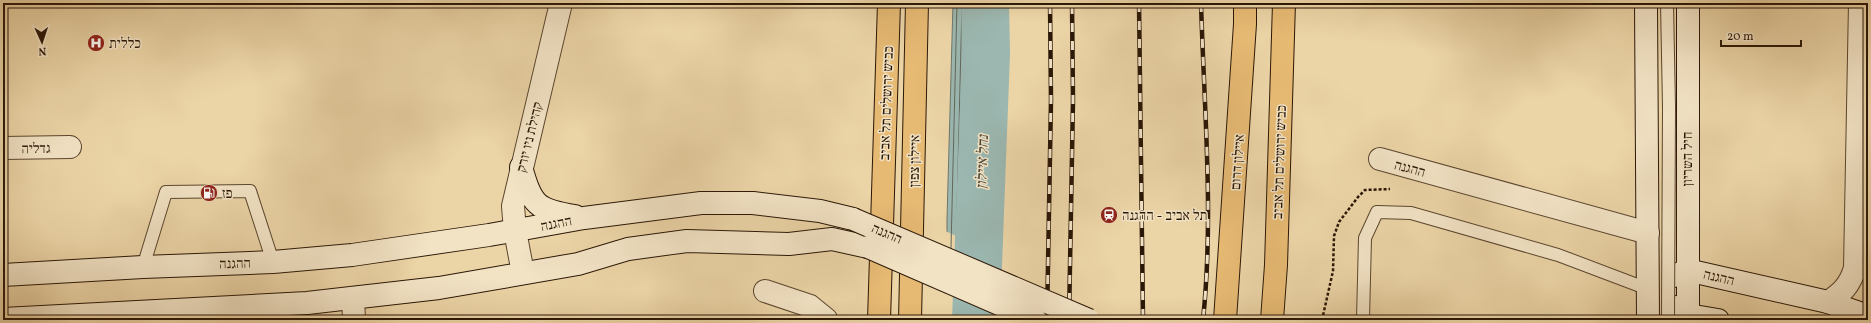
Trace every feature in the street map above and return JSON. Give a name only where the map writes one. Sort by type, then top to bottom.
[{"type":"highway","name":"כביש ירושלים תל אביב","points":[[879,320],[889,3]]},
{"type":"highway","name":"איילון צפון","points":[[910,320],[917,3]]},
{"type":"highway","name":"איילון דרום","points":[[1226,320],[1245,24],[1245,3]]},
{"type":"highway","name":"כביש ירושלים תל אביב","points":[[1272,320],[1276,265],[1284,3]]},
{"type":"street","name":"קהילת ניו יורק","points":[[523,273],[515,231],[513,206],[561,3]]},
{"type":"street","points":[[1646,3],[1648,320]]},
{"type":"street","name":"חיל השריון","points":[[1681,318],[1687,270],[1688,3]]},
{"type":"street","points":[[1828,302],[1842,293],[1851,281],[1855,268],[1860,3]]},
{"type":"street","name":"גדליה","points":[[3,148],[70,147]]},
{"type":"street","name":"ההגנה","points":[[1380,159],[1648,233]]},
{"type":"street","points":[[522,167],[528,190],[533,201],[543,208],[558,214],[584,218]]},
{"type":"street","name":"ההגנה","points":[[3,275],[143,267],[273,262],[352,255],[515,231],[584,218],[701,204],[753,203],[820,211],[853,219],[1089,320]]},
{"type":"street","name":"ההגנה","points":[[3,319],[300,303],[353,298],[439,288],[578,264],[628,249],[687,241],[789,244],[832,239],[868,247],[1036,320]]},
{"type":"street","name":"ההגנה","points":[[1648,289],[1687,270],[1828,302],[1868,316]]},
{"type":"street","points":[[1648,289],[1681,318],[1718,320]]},
{"type":"street","points":[[765,291],[810,306],[826,319]]},
{"type":"street","points":[[353,298],[354,320]]},
{"type":"lane","points":[[1667,3],[1668,107],[1681,318]]},
{"type":"lane","points":[[143,267],[166,192],[250,191],[273,262]]},
{"type":"lane","points":[[1363,320],[1366,238],[1377,212],[1411,213],[1558,255],[1648,289]]},
{"type":"path","points":[[1322,320],[1333,271],[1334,236],[1339,222],[1358,197]]},
{"type":"water","points":[[953,3],[981,3],[985,283],[947,320],[947,219]]},
{"type":"pier","points":[[945,231],[986,249],[990,320],[945,320]]},
{"type":"waterway","name":"נחל איילון","points":[[976,320],[986,53],[985,3]]},
{"type":"railway","points":[[1047,320],[1051,100],[1050,3]]},
{"type":"railway","points":[[1069,320],[1073,100],[1072,3]]},
{"type":"railway","points":[[1139,3],[1143,320]]},
{"type":"railway","points":[[1201,3],[1208,201],[1208,241],[1203,320]]},
{"type":"place","name":"כללית","points":[[96,43]]},
{"type":"place","name":"פז","points":[[209,193]]},
{"type":"place","name":"תל אביב - ההגנה","points":[[1109,215]]}]
